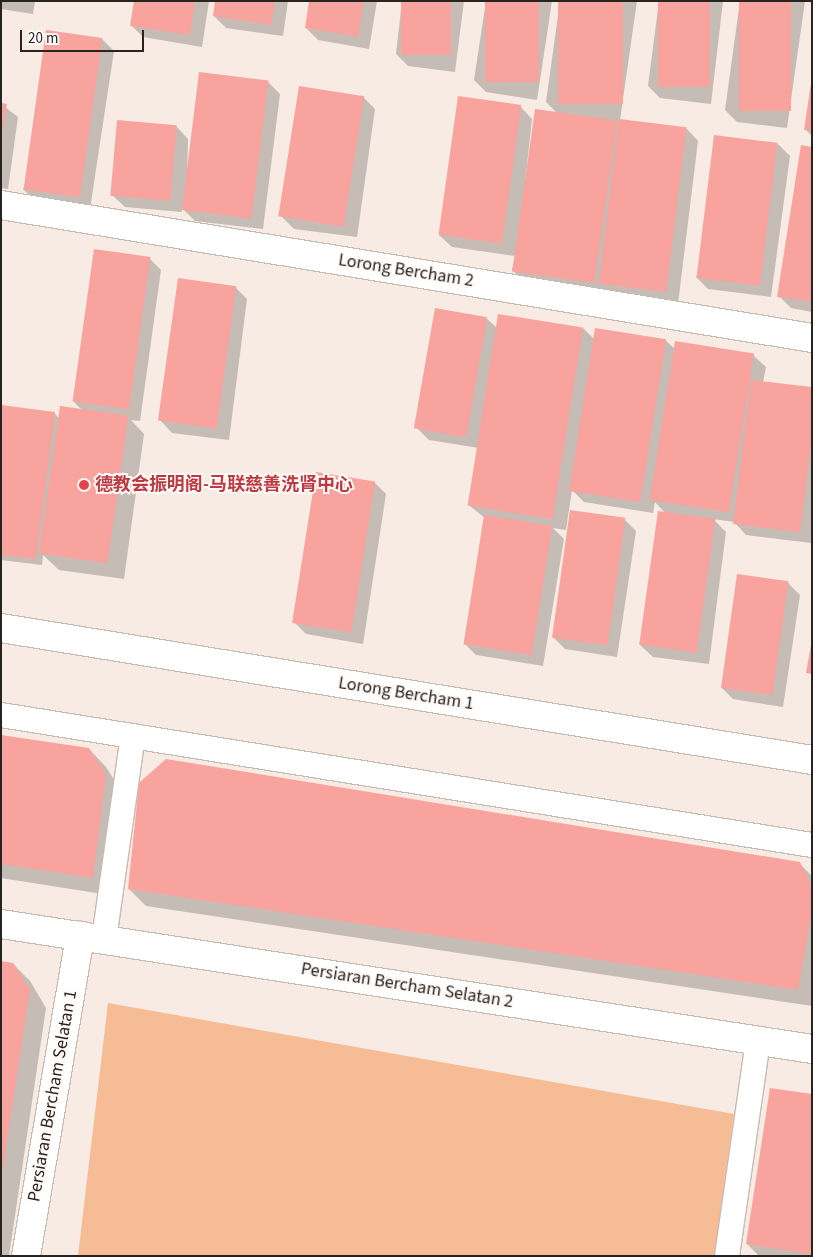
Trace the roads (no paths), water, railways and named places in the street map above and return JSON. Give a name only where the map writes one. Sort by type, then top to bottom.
[{"type":"street","name":"Lorong Bercham 2","points":[[1,205],[812,338]]},
{"type":"street","name":"Lorong Bercham 1","points":[[1,628],[812,760]]},
{"type":"street","name":"Persiaran Bercham Selatan 2","points":[[1,924],[811,1047]]},
{"type":"street","name":"Persiaran Bercham Selatan 1","points":[[26,1256],[92,938]]},
{"type":"lane","points":[[1,715],[812,845]]},
{"type":"lane","points":[[92,938],[132,736]]},
{"type":"lane","points":[[727,1256],[758,1040]]},
{"type":"place","name":"德教会振明阁-马联慈善洗肾中心","points":[[84,485]]}]
